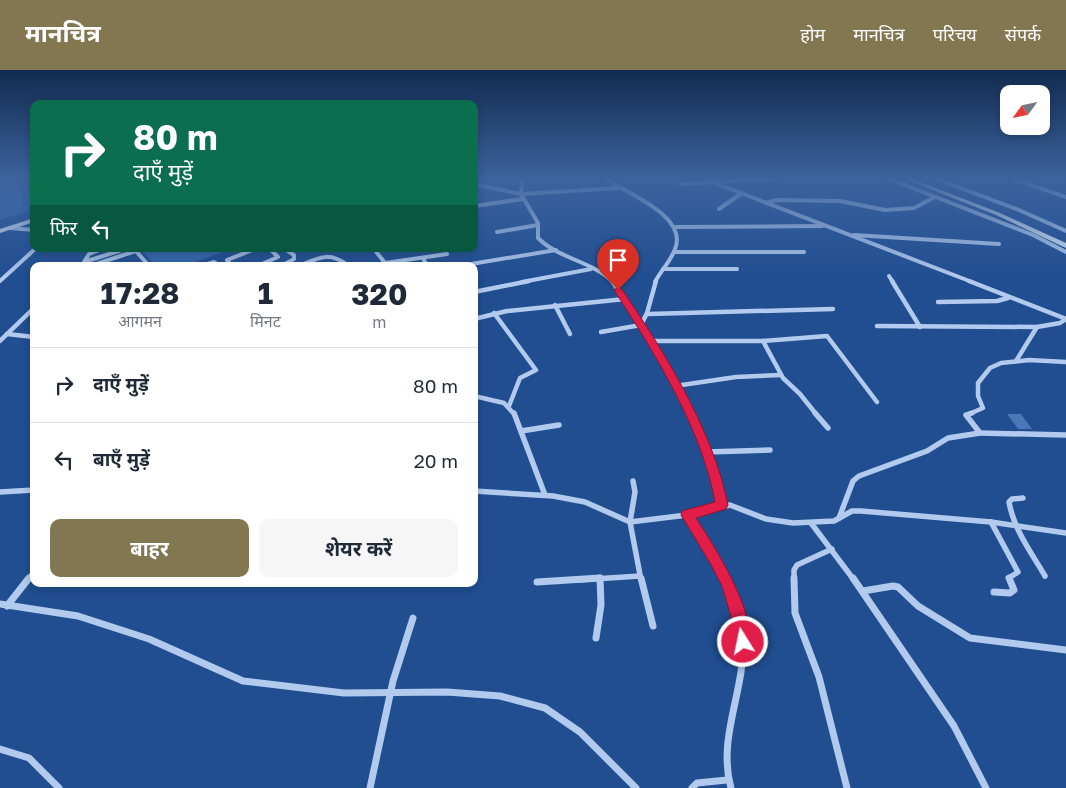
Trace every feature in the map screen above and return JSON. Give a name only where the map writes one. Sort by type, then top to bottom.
[{"type":"main road","points":[[992,212],[1066,246]]},
{"type":"main road","points":[[1005,212],[1066,239]]},
{"type":"main road","points":[[0,224],[30,214]]},
{"type":"main road","points":[[0,231],[30,221]]},
{"type":"street","points":[[531,212],[538,224],[538,238],[569,258],[594,269],[612,281],[625,299],[652,341],[675,386],[706,452],[717,480],[722,505]]},
{"type":"street","points":[[601,332],[641,325],[648,314],[654,285],[674,252],[678,241],[675,227],[657,212]]},
{"type":"street","points":[[789,212],[1066,319]]},
{"type":"street","points":[[972,212],[1033,235],[1066,252]]},
{"type":"street","points":[[1022,212],[1066,231]]},
{"type":"street","points":[[496,232],[538,224]]},
{"type":"street","points":[[675,227],[826,226]]},
{"type":"street","points":[[10,228],[30,230]]},
{"type":"street","points":[[848,234],[999,244]]},
{"type":"street","points":[[478,263],[556,250]]},
{"type":"street","points":[[0,281],[33,252]]},
{"type":"street","points":[[84,262],[89,254],[94,252]]},
{"type":"street","points":[[84,262],[116,252]]},
{"type":"street","points":[[102,262],[133,252]]},
{"type":"street","points":[[137,252],[146,262]]},
{"type":"street","points":[[229,262],[227,260],[247,252]]},
{"type":"street","points":[[266,262],[278,257],[273,252]]},
{"type":"street","points":[[288,262],[294,259],[294,255],[290,252]]},
{"type":"street","points":[[376,252],[384,262]]},
{"type":"street","points":[[674,252],[804,252]]},
{"type":"street","points":[[393,262],[447,254]]},
{"type":"street","points":[[310,262],[329,255],[339,258],[344,262]]},
{"type":"street","points":[[423,258],[425,262]]},
{"type":"street","points":[[478,291],[594,269]]},
{"type":"street","points":[[663,269],[737,270]]},
{"type":"street","points":[[889,276],[920,327]]},
{"type":"street","points":[[938,302],[996,301],[1008,298]]},
{"type":"street","points":[[478,318],[494,313],[555,305],[625,299]]},
{"type":"street","points":[[555,305],[570,334]]},
{"type":"street","points":[[648,314],[833,309]]},
{"type":"street","points":[[0,341],[30,312]]},
{"type":"street","points":[[494,313],[536,370],[520,378],[508,406]]},
{"type":"street","points":[[877,326],[1037,326],[1060,323],[1066,319]]},
{"type":"street","points":[[1016,361],[1037,326]]},
{"type":"street","points":[[7,334],[30,337]]},
{"type":"street","points":[[652,341],[762,340],[827,336],[877,402]]},
{"type":"street","points":[[762,340],[781,375],[800,394],[828,428]]},
{"type":"street","points":[[980,433],[966,415],[983,408],[978,391],[978,383],[992,366],[1016,361],[1066,362]]},
{"type":"street","points":[[675,386],[736,377],[781,375]]},
{"type":"street","points":[[478,397],[489,398],[508,406],[521,431],[545,495]]},
{"type":"street","points":[[521,431],[559,425]]},
{"type":"street","points":[[839,518],[853,481],[859,476],[927,451],[948,438],[980,433],[1066,435]]},
{"type":"street","points":[[706,452],[770,450]]},
{"type":"street","points":[[633,481],[635,492],[634,508],[630,513],[630,522],[640,576],[653,626]]},
{"type":"street","points":[[0,493],[30,490]]},
{"type":"street","points":[[478,491],[545,495],[585,502],[630,522],[687,515],[722,505],[735,505],[766,519],[778,521],[811,523],[834,521],[852,511],[861,511],[991,522],[1066,533]]},
{"type":"street","points":[[1023,498],[1012,499],[1009,502],[1017,527],[1045,576]]},
{"type":"street","points":[[687,515],[722,571],[742,627],[743,642],[740,676],[730,722],[726,756],[727,780],[731,788]]},
{"type":"street","points":[[991,522],[1018,572],[1009,578],[1014,590],[1010,592],[994,592]]},
{"type":"street","points":[[811,523],[863,591],[954,726],[986,788]]},
{"type":"street","points":[[832,549],[797,565],[794,570],[795,613],[819,677],[847,788]]},
{"type":"street","points":[[4,605],[30,576]]},
{"type":"street","points":[[537,582],[640,576]]},
{"type":"street","points":[[596,638],[601,605],[600,578]]},
{"type":"street","points":[[863,591],[893,586],[898,587],[918,606],[970,638],[1066,650]]},
{"type":"street","points":[[4,605],[87,619],[149,639],[243,681],[344,692],[447,692],[500,696],[545,708],[580,732],[636,788]]},
{"type":"street","points":[[370,788],[390,692],[404,643],[414,618]]},
{"type":"street","points":[[0,749],[29,758],[58,788]]},
{"type":"street","points":[[692,788],[698,783],[727,780]]},
{"type":"shaded area","points":[[0,212],[26,212],[0,220]]},
{"type":"shaded area","points":[[143,252],[223,252],[195,262],[152,262]]},
{"type":"building","points":[[1007,414],[1021,414],[1032,429],[1018,429]]},
{"type":"route","points":[[618,290],[652,341],[711,462],[722,505],[687,515],[722,571],[736,606],[742,627],[743,642]]}]
